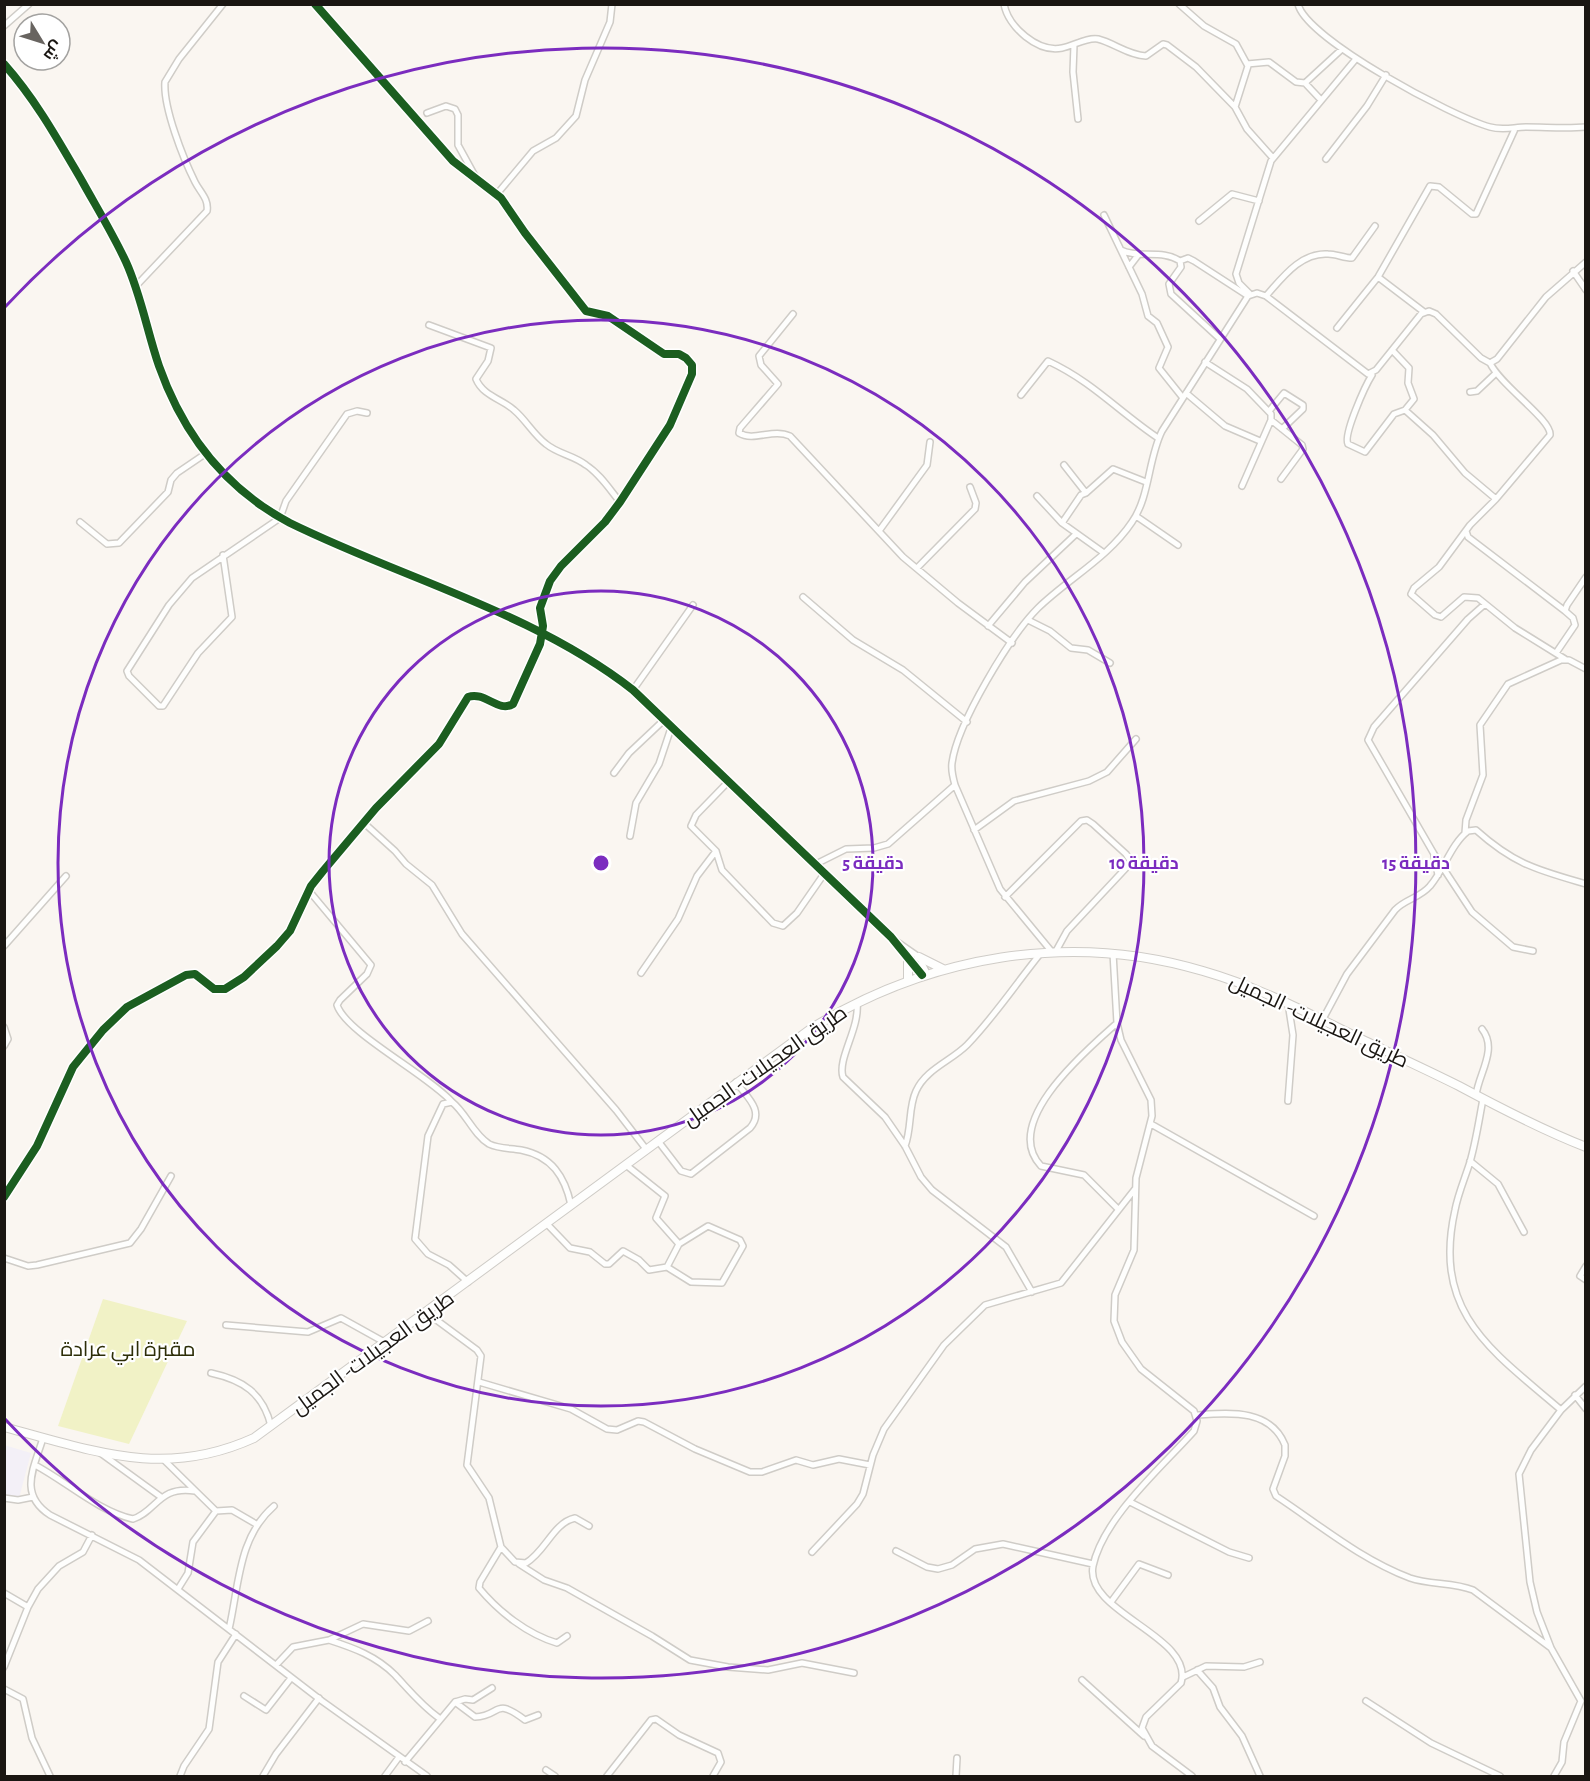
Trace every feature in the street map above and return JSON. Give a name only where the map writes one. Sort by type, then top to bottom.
[{"type":"main road","name":"طريق العجيلات- الجميل","points":[[4,1427],[98,1451],[165,1461],[207,1456],[241,1444],[272,1428],[736,1082],[812,1028],[857,1002],[908,980],[990,958],[1054,951],[1113,953],[1202,970],[1323,1019],[1479,1097],[1586,1147]]},
{"type":"main road","points":[[919,957],[943,969]]},
{"type":"main road","points":[[908,958],[908,980]]},
{"type":"street","points":[[4,26],[29,4]]},
{"type":"street","points":[[136,286],[207,211],[207,202],[195,182],[171,115],[165,82],[179,59],[223,4]]},
{"type":"street","points":[[4,1197],[37,1146],[74,1067],[116,1016],[127,1007],[186,975],[195,974],[214,989],[231,986],[277,946],[299,916],[309,892],[323,871],[364,823],[439,744],[468,697],[476,695],[502,707],[513,704],[540,644],[542,633],[540,608],[550,581],[561,566],[605,522],[620,502],[670,425],[692,374],[692,365],[679,354],[664,354],[608,316],[586,311],[497,194],[453,161],[315,4]]},
{"type":"street","points":[[497,194],[533,151],[556,138],[576,117],[585,80],[610,22],[612,4]]},
{"type":"street","points":[[1004,4],[1010,21],[1035,43],[1052,49],[1097,39],[1140,56],[1146,56],[1163,44],[1167,45],[1196,67],[1235,107],[1247,129],[1273,158]]},
{"type":"street","points":[[1179,4],[1204,26],[1236,44],[1247,64],[1235,107]]},
{"type":"street","points":[[1298,4],[1306,21],[1355,60],[1386,75],[1426,100],[1461,116],[1489,127],[1515,129],[1586,127]]},
{"type":"street","points":[[1074,45],[1078,119]]},
{"type":"street","points":[[1305,83],[1342,49]]},
{"type":"street","points":[[1249,295],[1239,283],[1236,274],[1273,158],[1355,60]]},
{"type":"street","points":[[1247,64],[1267,62],[1296,82],[1305,83],[1321,100]]},
{"type":"street","points":[[4,64],[38,105],[105,222],[136,286],[170,394],[205,454],[233,483],[280,518],[326,541],[542,633],[599,664],[633,690],[891,937],[919,957],[924,974]]},
{"type":"street","points":[[1326,159],[1367,106],[1386,75]]},
{"type":"street","points":[[427,113],[452,106],[457,111],[458,145],[476,177]]},
{"type":"street","points":[[1337,328],[1378,277],[1430,186],[1439,187],[1472,214],[1476,214],[1515,129]]},
{"type":"street","points":[[1199,221],[1232,194],[1259,201]]},
{"type":"street","points":[[1104,215],[1146,303],[1148,316],[1157,323],[1168,347],[1159,368],[1184,395],[1225,426],[1260,441]]},
{"type":"street","points":[[1266,296],[1293,266],[1312,257],[1330,254],[1352,258],[1375,226]]},
{"type":"street","points":[[1119,248],[1129,254],[1169,256],[1180,261],[1188,258],[1249,295]]},
{"type":"street","points":[[1129,267],[1139,254]]},
{"type":"street","points":[[1180,261],[1181,267],[1169,284],[1171,294],[1220,339]]},
{"type":"street","points":[[1490,363],[1497,359],[1546,297],[1586,261]]},
{"type":"street","points":[[1574,271],[1586,290]]},
{"type":"street","points":[[1378,277],[1424,312],[1436,314],[1481,358],[1490,363],[1496,374],[1548,423],[1551,430],[1547,441],[1439,567],[1414,588],[1411,594],[1438,617],[1446,614],[1464,597],[1474,597],[1515,628],[1565,659],[1586,669]]},
{"type":"street","points":[[1005,897],[1081,820],[1093,824],[1125,854],[1130,862],[1067,931],[1054,951],[1005,897],[955,785],[952,763],[967,722],[990,676],[1028,620],[1047,600],[1104,553],[1136,516],[1158,438],[1249,295],[1257,293],[1266,296],[1365,373],[1372,375]]},
{"type":"street","points":[[1392,350],[1409,368],[1408,383],[1414,399],[1405,410],[1394,414],[1365,452],[1348,444],[1347,433],[1358,410],[1360,395],[1372,375],[1392,350],[1424,312]]},
{"type":"street","points":[[793,314],[759,356],[761,365],[778,384],[740,428],[740,433],[746,437],[778,432],[790,435],[879,531],[917,568],[1012,643]]},
{"type":"street","points":[[429,325],[491,348],[488,361],[476,379],[480,386],[498,401],[514,410],[549,447],[578,459],[592,470],[620,502]]},
{"type":"street","points":[[1021,395],[1048,361],[1098,390],[1125,414],[1158,438]]},
{"type":"street","points":[[1205,362],[1247,389],[1269,410],[1271,420],[1242,486]]},
{"type":"street","points":[[1470,392],[1478,391],[1496,374]]},
{"type":"street","points":[[1269,410],[1284,393],[1303,405],[1303,409],[1282,429]]},
{"type":"street","points":[[1405,410],[1433,435],[1464,473],[1496,500]]},
{"type":"street","points":[[223,555],[232,617],[198,653],[163,706],[159,706],[129,676],[128,668],[187,583],[223,555],[249,542],[280,518],[286,501],[347,414],[357,411],[367,413]]},
{"type":"street","points":[[1271,420],[1302,445],[1303,449],[1281,479]]},
{"type":"street","points":[[879,531],[927,465],[930,442]]},
{"type":"street","points":[[80,522],[107,544],[119,543],[168,492],[171,480],[177,473],[205,454]]},
{"type":"street","points":[[1064,465],[1086,493]]},
{"type":"street","points":[[1062,523],[1081,495],[1113,469],[1146,482]]},
{"type":"street","points":[[917,568],[975,509],[976,503],[970,487]]},
{"type":"street","points":[[1037,496],[1062,523],[1104,553]]},
{"type":"street","points":[[1136,516],[1178,545]]},
{"type":"street","points":[[988,626],[1025,582],[1076,534]]},
{"type":"street","points":[[1467,534],[1573,618],[1575,625],[1556,653]]},
{"type":"street","points":[[1565,611],[1571,596],[1586,577]]},
{"type":"street","points":[[803,597],[853,640],[903,670],[967,722]]},
{"type":"street","points":[[1485,604],[1435,657],[1368,736],[1434,854],[1475,916],[1514,947],[1533,951]]},
{"type":"street","points":[[633,690],[693,605]]},
{"type":"street","points":[[1028,620],[1050,631],[1071,648],[1089,650],[1110,663]]},
{"type":"street","points":[[1323,1019],[1347,974],[1395,910],[1403,902],[1423,893],[1438,875],[1465,833],[1466,820],[1483,775],[1480,729],[1483,720],[1508,684],[1565,659]]},
{"type":"street","points":[[614,773],[629,753],[664,720]]},
{"type":"street","points":[[630,836],[636,803],[659,764],[671,728]]},
{"type":"street","points":[[974,830],[1014,801],[1089,781],[1107,772],[1136,739]]},
{"type":"street","points":[[728,782],[692,822],[695,833],[716,851],[722,870],[773,923],[780,926],[792,919],[824,874]]},
{"type":"street","points":[[814,865],[846,849],[874,849],[888,844],[955,785]]},
{"type":"street","points":[[1466,820],[1524,865],[1586,884]]},
{"type":"street","points":[[364,823],[395,850],[406,864],[432,885],[462,934],[605,1096],[646,1149]]},
{"type":"street","points":[[1465,833],[1476,830]]},
{"type":"street","points":[[641,973],[678,919],[697,876],[716,851]]},
{"type":"street","points":[[1434,854],[1438,875]]},
{"type":"street","points":[[4,946],[66,876]]},
{"type":"street","points":[[309,892],[371,965],[367,974],[340,1000],[338,1005],[344,1019],[414,1070],[452,1102],[491,1145],[535,1154],[556,1168],[566,1184],[571,1205]]},
{"type":"street","points":[[891,937],[924,974]]},
{"type":"street","points":[[905,1146],[911,1126],[915,1094],[924,1079],[968,1043],[1041,953]]},
{"type":"street","points":[[1113,953],[1117,1023],[1124,1047],[1151,1100],[1151,1124],[1138,1168],[1135,1189],[1136,1241],[1113,1304],[1116,1329],[1141,1370],[1196,1415],[1246,1414],[1265,1422],[1285,1445],[1286,1455],[1272,1490],[1276,1496],[1371,1562],[1418,1580],[1462,1586],[1473,1590],[1551,1648]]},
{"type":"street","points":[[857,1002],[856,1025],[842,1066],[843,1077],[885,1117],[905,1146],[921,1177],[932,1190],[1006,1247],[1032,1292]]},
{"type":"street","points":[[1288,1003],[1293,1035],[1288,1101]]},
{"type":"street","points":[[1117,1023],[1058,1079],[1036,1117],[1031,1142],[1041,1166],[1084,1175],[1118,1209]]},
{"type":"street","points":[[4,1027],[8,1039],[4,1046]]},
{"type":"street","points":[[1482,1029],[1490,1048],[1479,1077],[1479,1097],[1470,1161],[1455,1208],[1449,1242],[1454,1291],[1471,1327],[1561,1410]]},
{"type":"street","points":[[658,1141],[681,1171],[692,1174],[750,1128],[756,1119],[756,1112],[736,1082]]},
{"type":"street","points":[[452,1102],[440,1107],[431,1125],[415,1239],[428,1254],[449,1265],[468,1282]]},
{"type":"street","points":[[1151,1124],[1314,1216]]},
{"type":"street","points":[[1470,1161],[1498,1184],[1524,1232]]},
{"type":"street","points":[[626,1165],[664,1195],[656,1218],[679,1244]]},
{"type":"street","points":[[4,1258],[28,1266],[130,1243],[141,1229],[171,1176]]},
{"type":"street","points":[[812,1552],[857,1504],[863,1494],[870,1466],[894,1414],[938,1352],[959,1328],[985,1305],[1061,1283],[1135,1189]]},
{"type":"street","points":[[547,1224],[570,1248],[590,1252],[605,1264],[609,1264],[623,1251],[639,1260],[649,1270],[668,1267],[691,1282],[722,1283],[743,1246],[740,1240],[708,1226],[679,1244],[668,1267]]},
{"type":"street","points":[[1586,1266],[1580,1276],[1586,1280]]},
{"type":"street","points":[[427,1313],[477,1350],[481,1356],[467,1465],[489,1498],[501,1547],[519,1564],[544,1580],[567,1588],[690,1660],[728,1667],[768,1670],[802,1663],[854,1673]]},
{"type":"street","points":[[226,1325],[308,1332],[323,1328],[342,1318],[386,1343]]},
{"type":"street","points":[[211,1373],[227,1376],[253,1390],[264,1405],[272,1428]]},
{"type":"street","points":[[479,1382],[571,1409],[607,1429],[617,1430],[638,1421],[644,1422],[695,1449],[750,1472],[762,1472],[796,1460],[813,1465],[839,1458],[870,1466]]},
{"type":"street","points":[[1554,1776],[1562,1762],[1568,1729],[1582,1697],[1551,1648],[1537,1612],[1530,1582],[1519,1474],[1524,1460],[1561,1410],[1586,1386]]},
{"type":"street","points":[[1575,1395],[1586,1409]]},
{"type":"street","points":[[1183,1677],[1178,1658],[1112,1602],[1097,1586],[1093,1564],[1109,1531],[1130,1502],[1194,1431],[1196,1415]]},
{"type":"street","points":[[43,1438],[30,1482],[37,1505],[50,1515],[139,1560],[291,1678],[427,1776]]},
{"type":"street","points":[[98,1451],[161,1497]]},
{"type":"street","points":[[165,1461],[216,1511]]},
{"type":"street","points":[[35,1465],[63,1480],[89,1499],[128,1517],[137,1518],[161,1497],[183,1490],[195,1491]]},
{"type":"street","points":[[4,1498],[18,1500],[33,1497]]},
{"type":"street","points":[[1130,1502],[1229,1552],[1249,1558]]},
{"type":"street","points":[[229,1629],[238,1569],[256,1524],[274,1506]]},
{"type":"street","points":[[178,1589],[188,1573],[189,1551],[193,1542],[208,1518],[216,1511],[232,1510],[256,1524]]},
{"type":"street","points":[[519,1564],[535,1558],[563,1523],[575,1518],[589,1526]]},
{"type":"street","points":[[4,1667],[27,1607],[38,1589],[59,1566],[83,1552],[92,1535]]},
{"type":"street","points":[[896,1551],[927,1568],[938,1569],[952,1565],[975,1549],[1003,1544],[1093,1564]]},
{"type":"street","points":[[501,1547],[480,1582],[479,1588],[531,1633],[557,1643],[567,1636]]},
{"type":"street","points":[[1112,1602],[1139,1564],[1168,1575]]},
{"type":"street","points":[[4,1593],[27,1607]]},
{"type":"street","points":[[276,1665],[293,1647],[329,1640],[363,1624],[409,1630],[428,1621]]},
{"type":"street","points":[[180,1776],[184,1766],[209,1729],[218,1662],[236,1634]]},
{"type":"street","points":[[329,1640],[371,1656],[394,1673],[417,1701],[439,1718]]},
{"type":"street","points":[[1145,1737],[1142,1728],[1143,1720],[1177,1689],[1183,1677],[1206,1666],[1244,1668],[1260,1662]]},
{"type":"street","points":[[1197,1670],[1213,1688],[1220,1707],[1242,1736],[1260,1776]]},
{"type":"street","points":[[244,1696],[267,1710],[291,1678]]},
{"type":"street","points":[[1082,1680],[1192,1776]]},
{"type":"street","points":[[405,1762],[439,1718],[455,1702],[473,1700],[492,1688]]},
{"type":"street","points":[[4,1689],[23,1699],[32,1738],[50,1776]]},
{"type":"street","points":[[263,1776],[276,1754],[319,1698]]},
{"type":"street","points":[[1366,1701],[1431,1743],[1500,1776]]},
{"type":"street","points":[[455,1702],[475,1717],[500,1708],[510,1708],[525,1720],[538,1714]]},
{"type":"street","points":[[607,1776],[651,1720],[656,1719],[679,1735],[718,1753],[721,1762],[713,1776]]},
{"type":"street","points":[[385,1776],[399,1757]]},
{"type":"street","points":[[956,1776],[957,1758]]},
{"type":"street","points":[[546,1770],[555,1776]]},
{"type":"shaded area","points":[[4,1445],[31,1453],[19,1498],[5,1495]]},
{"type":"green space","name":"مقبرة ابي عرادة","points":[[103,1299],[187,1321],[129,1444],[58,1426]]},
{"type":"cycle path","points":[[4,1197],[37,1146],[73,1067],[103,1030],[127,1007],[186,975],[195,974],[214,989],[225,989],[244,977],[290,931],[311,886],[376,808],[439,744],[468,697],[480,697],[502,706],[513,704],[540,644],[543,626],[540,608],[550,581],[561,566],[605,522],[620,502],[670,425],[692,374],[692,365],[686,358],[679,354],[664,354],[608,316],[586,311],[525,233],[501,198],[453,161],[315,4]]},
{"type":"cycle path","points":[[4,64],[46,121],[110,231],[131,275],[169,391],[194,437],[227,476],[246,494],[290,523],[511,618],[594,663],[633,690],[891,937],[922,975]]}]
